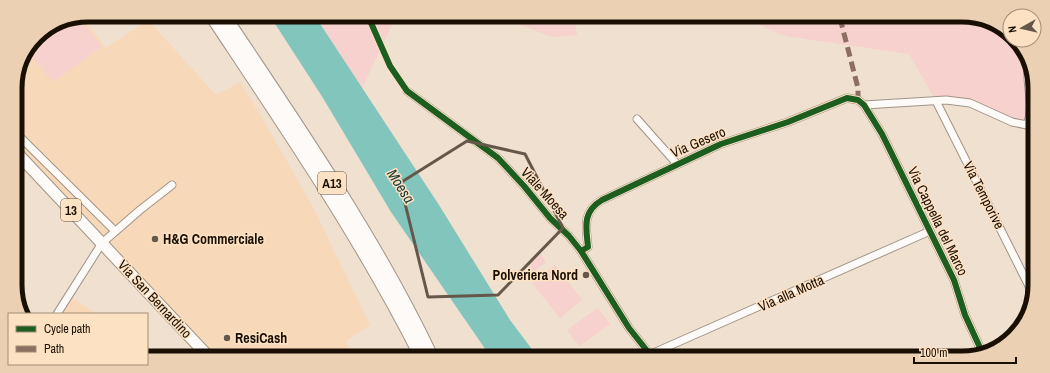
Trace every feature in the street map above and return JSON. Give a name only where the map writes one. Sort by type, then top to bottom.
[{"type":"highway","name":"A13","points":[[216,22],[349,227],[386,290],[418,351]]},
{"type":"highway","name":"A13","points":[[228,22],[360,227],[397,290],[429,351]]},
{"type":"main road","name":"13","points":[[22,158],[102,243]]},
{"type":"main road","name":"Via San Bernardino","points":[[102,243],[204,351]]},
{"type":"street","name":"Viale Moesa","points":[[407,91],[498,158],[581,251],[629,328],[649,351]]},
{"type":"street","name":"Via Gesero","points":[[581,251],[588,247],[587,220],[589,211],[593,205],[722,144],[788,122],[847,98],[858,100],[864,105]]},
{"type":"street","points":[[864,105],[936,101],[970,103],[1012,122],[1027,126],[1028,123]]},
{"type":"street","name":"Via Temporive","points":[[936,101],[1028,282]]},
{"type":"street","name":"Via Cappella del Marco","points":[[864,105],[882,134],[954,280],[965,315],[980,348]]},
{"type":"street","points":[[637,119],[677,164]]},
{"type":"street","points":[[22,139],[115,231]]},
{"type":"street","points":[[59,313],[102,243],[172,185]]},
{"type":"street","name":"Via alla Motta","points":[[661,351],[930,231]]},
{"type":"highlighted area","points":[[467,141],[525,154],[563,228],[498,295],[428,297],[400,183]]},
{"type":"shaded area","points":[[86,22],[106,48],[145,22],[150,22],[216,95],[240,82],[314,209],[370,325],[346,341],[350,351],[204,351],[22,158],[22,83],[24,71],[29,59],[44,38],[67,25]]},
{"type":"shaded area","points":[[319,22],[393,22],[362,88]]},
{"type":"shaded area","points":[[514,22],[576,22],[577,35],[552,37]]},
{"type":"shaded area","points":[[755,22],[962,22],[979,24],[987,27],[1002,35],[1002,48],[1015,48],[1025,67],[1028,84],[1027,125],[970,103],[936,101],[909,54],[785,36]]},
{"type":"shaded area","points":[[83,23],[102,47],[53,82],[31,56],[44,38],[67,25]]},
{"type":"shaded area","points":[[541,254],[546,262],[533,272],[527,264]]},
{"type":"shaded area","points":[[555,265],[582,300],[560,318],[532,283]]},
{"type":"shaded area","points":[[72,297],[95,313],[63,313]]},
{"type":"shaded area","points":[[598,308],[610,324],[579,346],[567,330]]},
{"type":"water","name":"Moesa","points":[[274,22],[319,22],[439,205],[510,320],[533,351],[487,351],[391,212],[323,98]]},
{"type":"marked path","points":[[841,22],[858,88],[858,100]]},
{"type":"cycle path","points":[[371,22],[390,66],[407,91],[498,158],[524,186],[550,218],[569,236],[581,251],[629,328],[647,351]]},
{"type":"cycle path","points":[[581,251],[588,247],[586,227],[588,215],[591,210],[602,200],[721,144],[788,122],[847,98],[858,100],[864,105],[882,134],[954,280],[965,315],[980,348]]},
{"type":"place","name":"H&G Commerciale","points":[[155,239]]},
{"type":"place","name":"Polveriera Nord","points":[[586,275]]},
{"type":"place","name":"ResiCash","points":[[227,338]]}]
